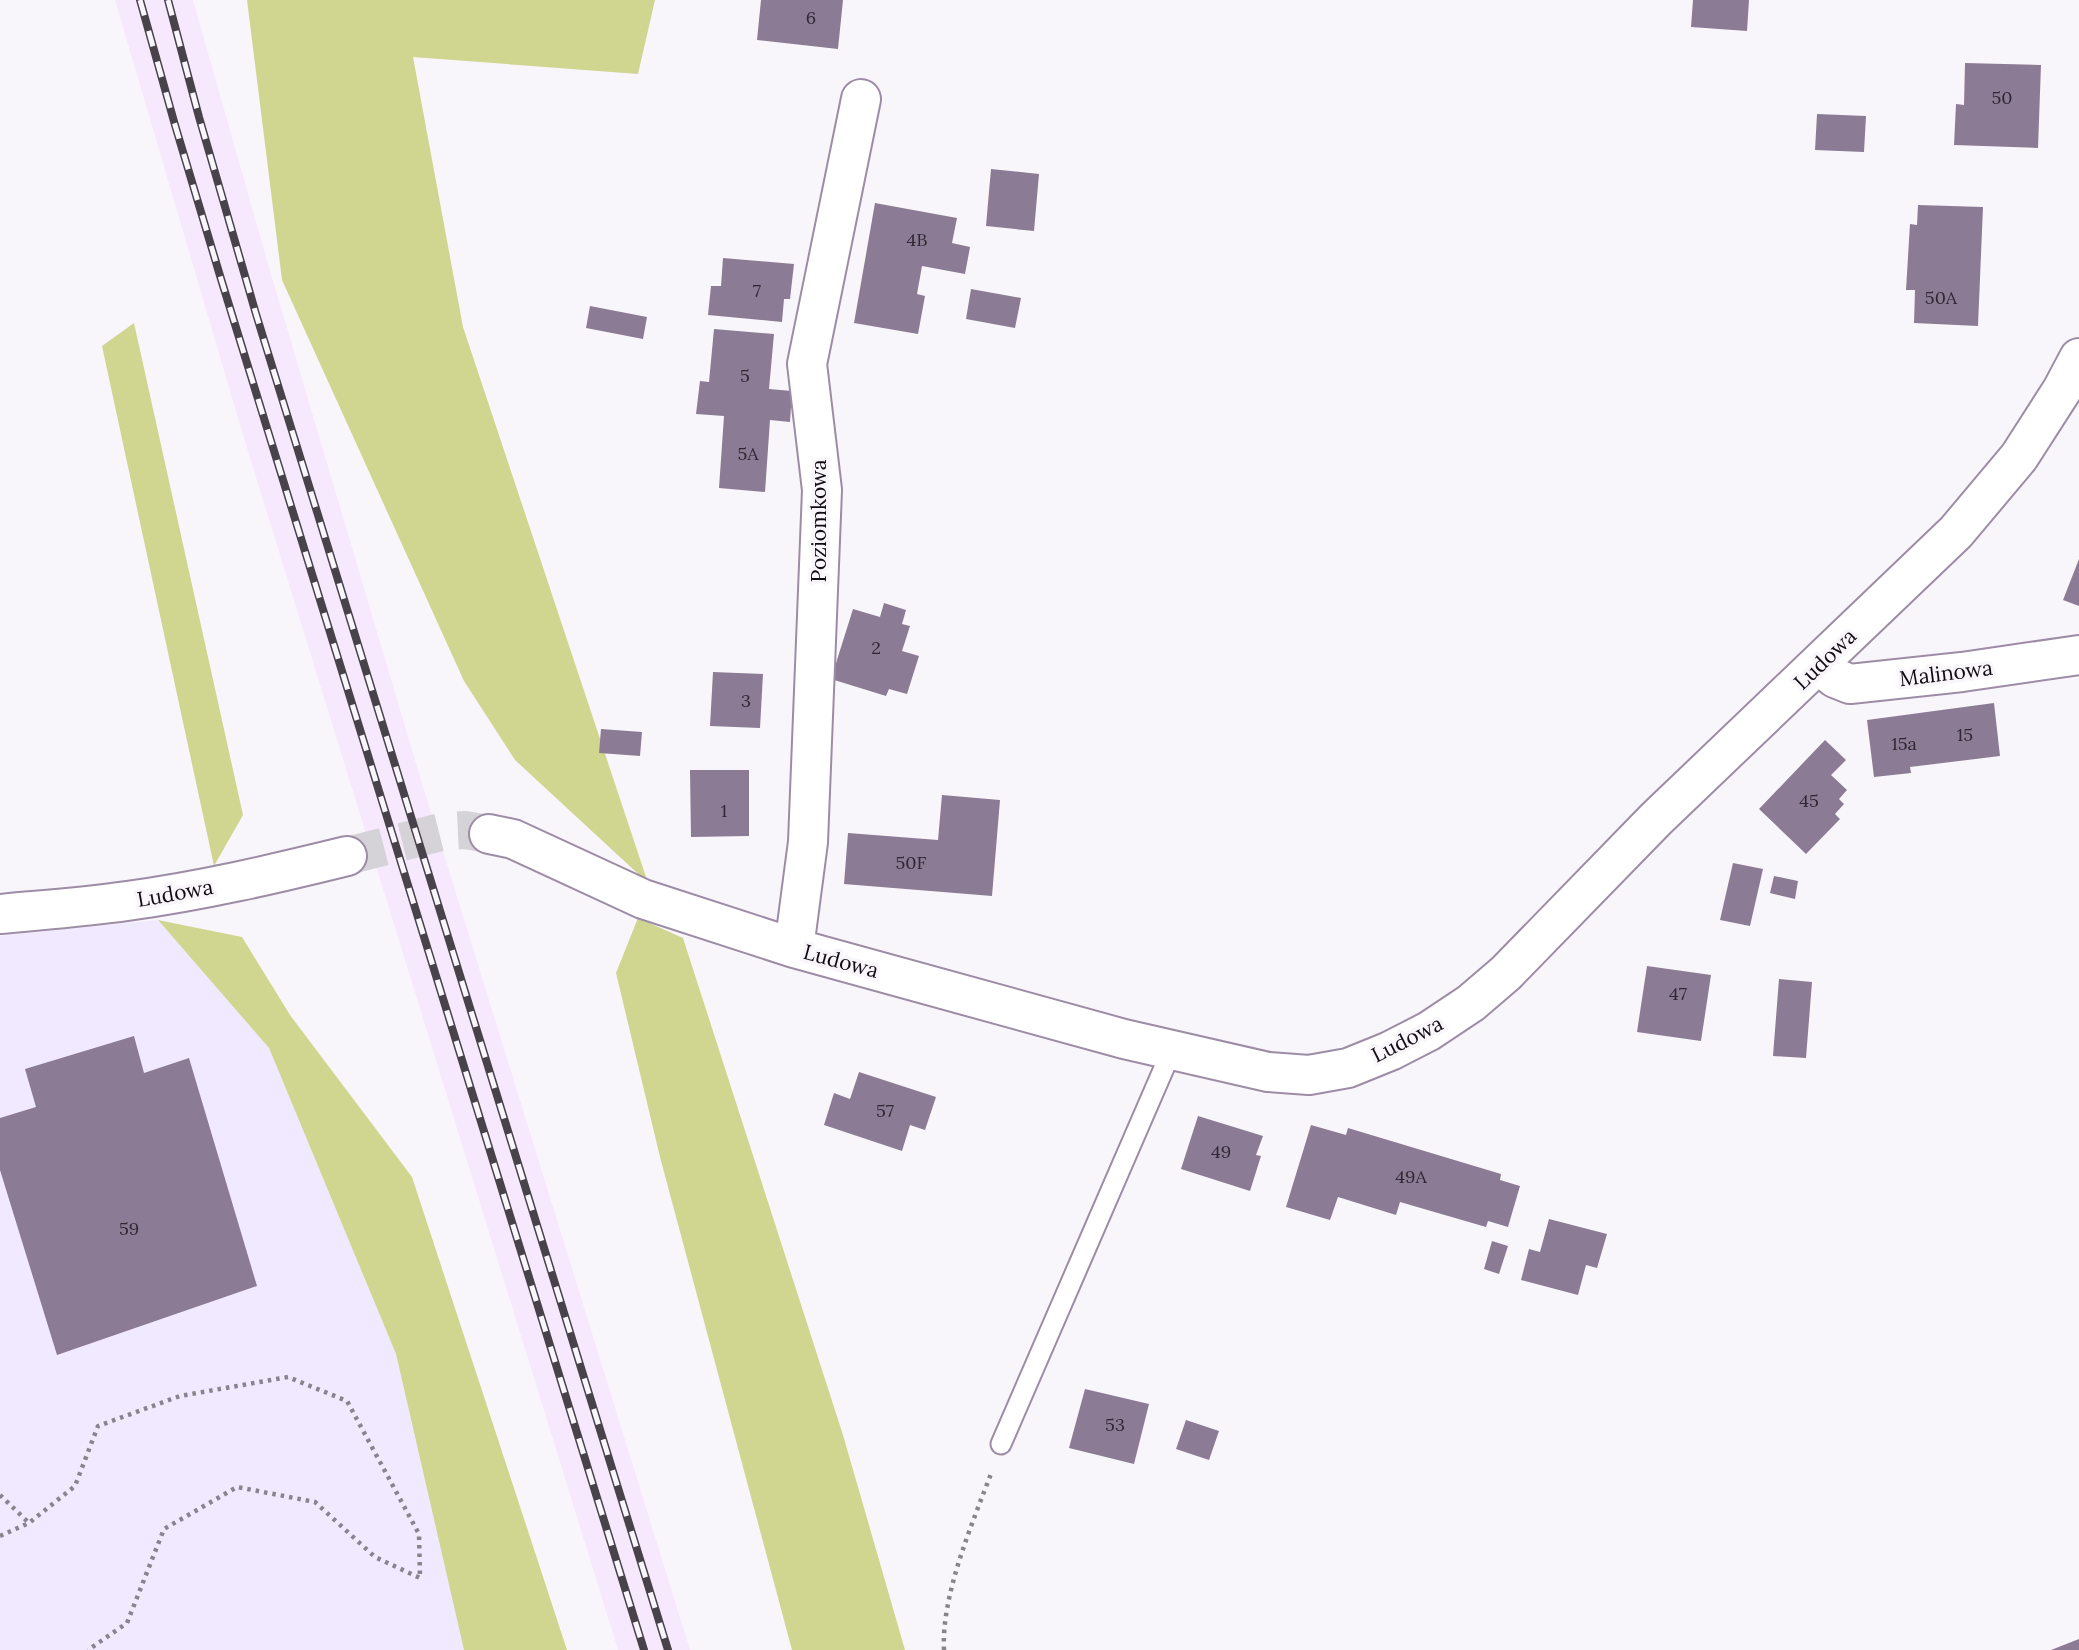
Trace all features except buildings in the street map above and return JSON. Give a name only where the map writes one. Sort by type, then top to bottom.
[{"type":"street","name":"Poziomkowa","points":[[794,948],[808,842],[822,490],[807,364],[861,99]]},
{"type":"street","name":"Ludowa","points":[[489,834],[513,839],[643,899],[794,948],[1171,1052],[1268,1072],[1309,1075],[1348,1068],[1391,1051],[1429,1031],[1471,1003],[1506,973],[1656,819],[1956,532],[1992,491],[2041,425],[2079,358]]},
{"type":"street","name":"Malinowa","points":[[1819,665],[1835,678],[1850,684],[1962,672],[2079,655]]},
{"type":"street","name":"Ludowa","points":[[0,915],[114,903],[183,892],[267,876],[346,856]]},
{"type":"lane","points":[[1001,1444],[1171,1052]]},
{"type":"path","points":[[0,1536],[29,1523],[75,1486],[98,1426],[180,1396],[288,1377],[347,1401],[419,1534],[420,1577],[375,1557],[315,1502],[237,1487],[164,1529],[127,1623],[89,1650]]},
{"type":"path","points":[[944,1650],[951,1597],[963,1552],[1001,1444]]},
{"type":"path","points":[[0,1495],[29,1523]]},
{"type":"shaded area","points":[[115,0],[193,0],[420,777],[690,1650],[618,1650],[243,435]]},
{"type":"shaded area","points":[[158,920],[269,1048],[396,1354],[464,1650],[0,1650],[0,936]]},
{"type":"green space","points":[[247,0],[655,0],[638,74],[413,57],[463,327],[648,883],[515,760],[464,681],[282,280]]},
{"type":"green space","points":[[134,323],[243,815],[214,866],[102,346]]},
{"type":"green space","points":[[638,918],[683,938],[843,1435],[905,1650],[792,1650],[660,1157],[616,973]]},
{"type":"green space","points":[[158,920],[242,937],[290,1015],[412,1177],[567,1650],[464,1650],[396,1354],[269,1048]]},
{"type":"tunnel","points":[[347,856],[445,831],[465,830],[489,834]]},
{"type":"railway","points":[[140,0],[221,279],[644,1650]]},
{"type":"railway","points":[[168,0],[256,314],[668,1650]]}]
